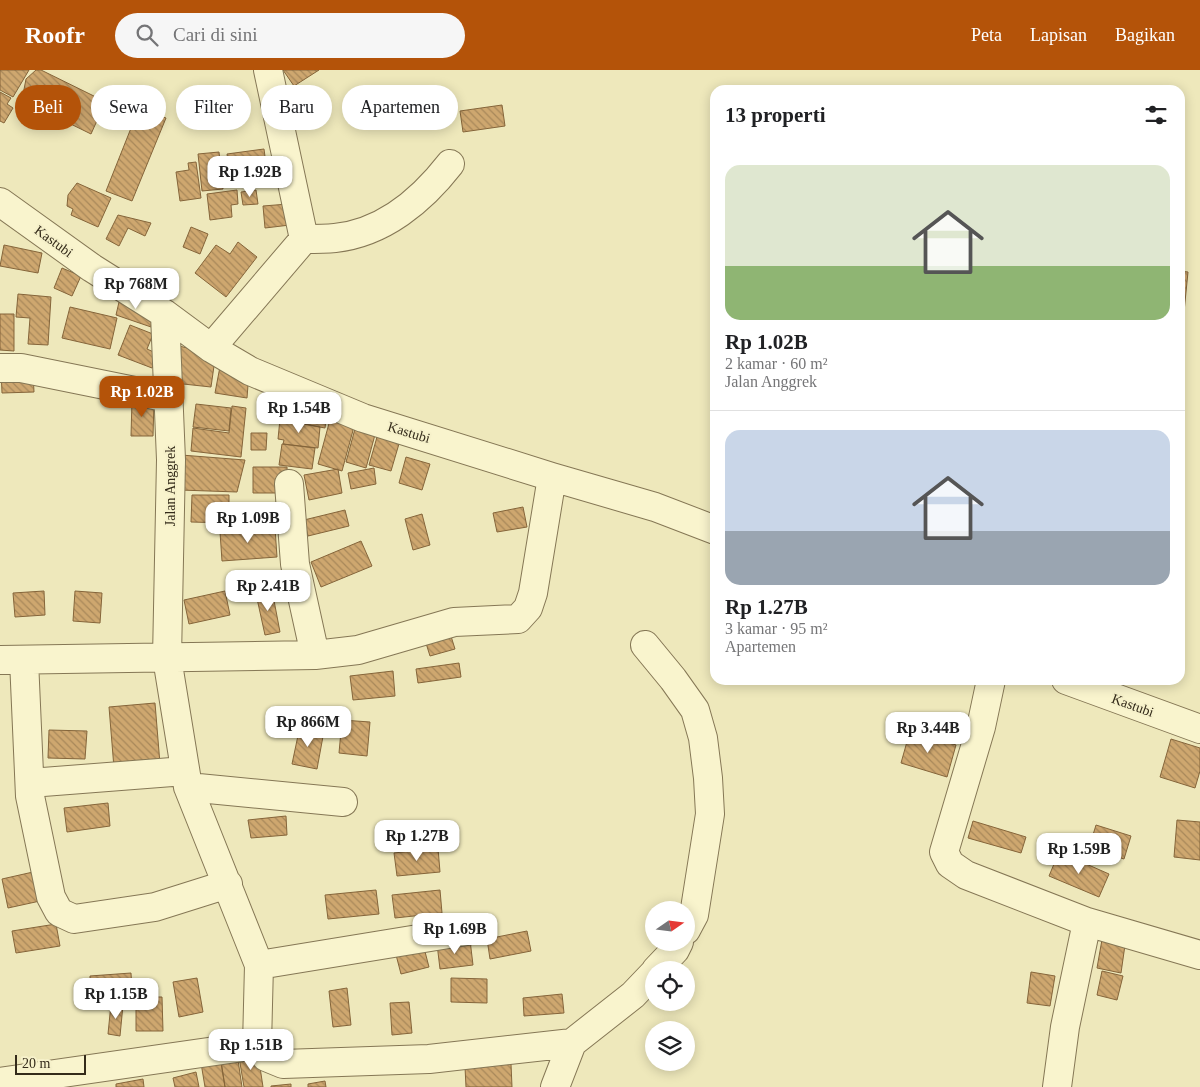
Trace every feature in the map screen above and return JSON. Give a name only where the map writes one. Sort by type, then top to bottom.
[{"type":"street","points":[[268,70],[304,239]]},
{"type":"street","points":[[211,348],[304,239],[336,238],[368,230],[382,223],[412,203],[438,180],[450,164]]},
{"type":"street","name":"Kastubi","points":[[0,202],[92,268],[166,314],[211,348],[250,371],[363,418],[655,507],[710,528]]},
{"type":"street","name":"Jalan Anggrek","points":[[166,314],[172,460],[167,658],[186,779],[259,965]]},
{"type":"street","points":[[0,368],[21,368],[169,398]]},
{"type":"street","points":[[228,884],[155,907],[137,910],[74,919],[59,912],[51,897],[30,796],[30,783],[12,660],[315,655],[358,650],[454,622],[512,620],[523,615],[534,593],[552,477]]},
{"type":"street","points":[[289,484],[295,564],[315,655]]},
{"type":"street","points":[[645,645],[673,679],[694,710],[703,738],[710,814],[695,909]]},
{"type":"street","points":[[990,685],[981,727],[946,842],[944,852],[946,858],[954,868],[966,875],[1087,922],[1200,955]]},
{"type":"street","name":"Kastubi","points":[[1080,685],[1200,729]]},
{"type":"street","points":[[30,783],[186,779],[343,802]]},
{"type":"street","points":[[1057,1087],[1065,1027],[1087,922]]},
{"type":"street","points":[[467,931],[259,965],[257,1045],[266,1057],[283,1064],[429,1059],[572,1043]]},
{"type":"street","points":[[665,961],[674,951]]},
{"type":"street","points":[[555,1087],[572,1043],[633,994],[645,982]]},
{"type":"street","points":[[0,1082],[257,1045]]},
{"type":"building","points":[[0,70],[29,70],[20,85],[15,85],[13,97],[0,90]]},
{"type":"building","points":[[36,70],[41,70],[72,85],[25,85],[26,79]]},
{"type":"building","points":[[283,70],[319,70],[296,85],[293,85]]},
{"type":"building","points":[[81,90],[91,95],[91,130],[93,130],[91,134],[81,129]]},
{"type":"building","points":[[0,92],[11,98],[7,104],[13,108],[4,123],[0,121]]},
{"type":"building","points":[[502,105],[505,126],[463,132],[460,111]]},
{"type":"building","points":[[130,130],[161,130],[132,201],[106,191]]},
{"type":"building","points":[[264,149],[268,179],[231,183],[227,154]]},
{"type":"building","points":[[219,152],[223,189],[202,191],[198,154]]},
{"type":"building","points":[[196,162],[201,198],[180,201],[176,172],[189,170],[188,163]]},
{"type":"building","points":[[77,183],[111,198],[98,227],[71,215],[73,209],[67,206],[68,195]]},
{"type":"building","points":[[237,190],[238,204],[231,205],[232,217],[210,220],[207,194]]},
{"type":"building","points":[[256,190],[258,204],[243,205],[241,192]]},
{"type":"building","points":[[288,204],[290,225],[265,228],[263,206]]},
{"type":"building","points":[[118,215],[151,223],[145,236],[128,228],[119,246],[106,239]]},
{"type":"building","points":[[191,227],[208,234],[200,254],[183,247]]},
{"type":"building","points":[[238,242],[257,257],[226,297],[195,273],[216,245],[230,254]]},
{"type":"building","points":[[4,245],[42,253],[38,273],[0,266]]},
{"type":"building","points":[[62,268],[81,276],[72,296],[54,288]]},
{"type":"building","points":[[1185,272],[1188,272],[1185,302]]},
{"type":"building","points":[[122,289],[159,313],[154,328],[116,315]]},
{"type":"building","points":[[18,294],[51,297],[48,345],[28,344],[30,318],[16,317]]},
{"type":"building","points":[[70,307],[117,318],[110,349],[62,338]]},
{"type":"building","points":[[0,314],[14,314],[14,351],[0,350]]},
{"type":"building","points":[[130,325],[153,334],[147,349],[158,354],[152,368],[118,355]]},
{"type":"building","points":[[179,346],[200,351],[216,352],[211,387],[174,383]]},
{"type":"building","points":[[222,356],[249,372],[247,398],[215,393]]},
{"type":"building","points":[[1,369],[33,372],[34,392],[2,393]]},
{"type":"building","points":[[280,391],[296,394],[291,421],[275,419]]},
{"type":"building","points":[[132,400],[154,401],[153,436],[131,436]]},
{"type":"building","points":[[302,402],[328,407],[325,428],[298,423]]},
{"type":"building","points":[[196,404],[231,408],[229,431],[193,427]]},
{"type":"building","points":[[232,406],[246,408],[241,457],[191,451],[193,428],[229,433]]},
{"type":"building","points":[[331,416],[355,423],[342,471],[318,464]]},
{"type":"building","points":[[280,419],[320,427],[318,448],[283,444],[284,440],[278,439]]},
{"type":"building","points":[[356,425],[376,431],[366,468],[346,462]]},
{"type":"building","points":[[379,430],[401,437],[391,471],[369,465]]},
{"type":"building","points":[[251,433],[267,433],[266,450],[251,450]]},
{"type":"building","points":[[282,444],[315,448],[312,469],[279,465]]},
{"type":"building","points":[[181,455],[245,460],[237,492],[180,490]]},
{"type":"building","points":[[406,457],[430,464],[422,490],[399,483]]},
{"type":"building","points":[[253,467],[287,467],[288,493],[253,493]]},
{"type":"building","points":[[374,468],[376,484],[351,489],[348,473]]},
{"type":"building","points":[[338,469],[342,493],[309,500],[304,475]]},
{"type":"building","points":[[192,495],[229,495],[229,523],[191,522]]},
{"type":"building","points":[[523,507],[527,527],[497,532],[493,513]]},
{"type":"building","points":[[345,510],[349,526],[308,536],[304,520]]},
{"type":"building","points":[[422,514],[430,545],[413,550],[405,519]]},
{"type":"building","points":[[275,528],[277,557],[222,561],[220,532]]},
{"type":"building","points":[[361,541],[372,566],[321,587],[311,562]]},
{"type":"building","points":[[272,590],[280,632],[265,635],[256,594]]},
{"type":"building","points":[[44,591],[45,615],[15,617],[13,593]]},
{"type":"building","points":[[75,591],[102,593],[100,623],[73,621]]},
{"type":"building","points":[[225,591],[230,615],[189,624],[184,600]]},
{"type":"building","points":[[450,633],[455,649],[430,656],[425,640]]},
{"type":"building","points":[[459,663],[461,677],[418,683],[416,669]]},
{"type":"building","points":[[393,671],[395,696],[353,700],[350,676]]},
{"type":"building","points":[[155,703],[160,764],[114,768],[109,707]]},
{"type":"building","points":[[342,720],[370,722],[367,756],[339,753]]},
{"type":"building","points":[[300,726],[324,731],[317,769],[292,764]]},
{"type":"building","points":[[49,730],[87,731],[85,759],[48,758]]},
{"type":"building","points":[[910,731],[956,745],[947,777],[901,763]]},
{"type":"building","points":[[1171,739],[1200,748],[1200,771],[1195,788],[1160,777]]},
{"type":"building","points":[[108,803],[110,826],[67,832],[64,808]]},
{"type":"building","points":[[286,816],[287,835],[251,838],[248,820]]},
{"type":"building","points":[[1177,820],[1200,822],[1200,860],[1174,857]]},
{"type":"building","points":[[973,821],[1026,837],[1021,853],[968,838]]},
{"type":"building","points":[[1096,825],[1131,836],[1124,859],[1089,848]]},
{"type":"building","points":[[438,848],[440,872],[397,876],[394,853]]},
{"type":"building","points":[[1059,852],[1109,874],[1099,897],[1049,876]]},
{"type":"building","points":[[33,872],[40,901],[8,908],[2,879]]},
{"type":"building","points":[[376,890],[379,914],[328,919],[325,895]]},
{"type":"building","points":[[440,890],[442,913],[395,918],[392,895]]},
{"type":"building","points":[[56,924],[60,946],[16,953],[12,931]]},
{"type":"building","points":[[527,931],[531,951],[490,959],[487,939]]},
{"type":"building","points":[[1103,934],[1126,938],[1121,973],[1097,968]]},
{"type":"building","points":[[470,940],[473,965],[440,969],[437,944]]},
{"type":"building","points":[[423,944],[429,967],[401,974],[395,951]]},
{"type":"building","points":[[1102,971],[1123,976],[1117,1000],[1097,995]]},
{"type":"building","points":[[1031,972],[1055,976],[1050,1006],[1027,1003]]},
{"type":"building","points":[[131,973],[132,990],[90,993],[90,976]]},
{"type":"building","points":[[197,978],[203,1012],[179,1017],[173,982]]},
{"type":"building","points":[[451,978],[487,979],[487,1003],[451,1002]]},
{"type":"building","points":[[347,988],[351,1025],[333,1027],[329,991]]},
{"type":"building","points":[[562,994],[564,1013],[524,1016],[523,998]]},
{"type":"building","points":[[136,997],[162,997],[163,1031],[136,1031]]},
{"type":"building","points":[[409,1002],[412,1033],[392,1035],[390,1003]]},
{"type":"building","points":[[111,1004],[123,1005],[120,1036],[108,1034]]},
{"type":"building","points":[[220,1054],[225,1087],[205,1087],[200,1057]]},
{"type":"building","points":[[258,1054],[263,1087],[244,1087],[239,1057]]},
{"type":"building","points":[[238,1060],[242,1087],[225,1087],[221,1063]]},
{"type":"building","points":[[511,1064],[512,1087],[466,1087],[465,1067]]},
{"type":"building","points":[[196,1072],[199,1087],[175,1087],[173,1078]]},
{"type":"building","points":[[143,1079],[144,1087],[116,1087],[116,1084]]},
{"type":"building","points":[[325,1081],[326,1087],[308,1087],[308,1084]]},
{"type":"building","points":[[291,1084],[291,1087],[271,1087],[271,1086]]}]
